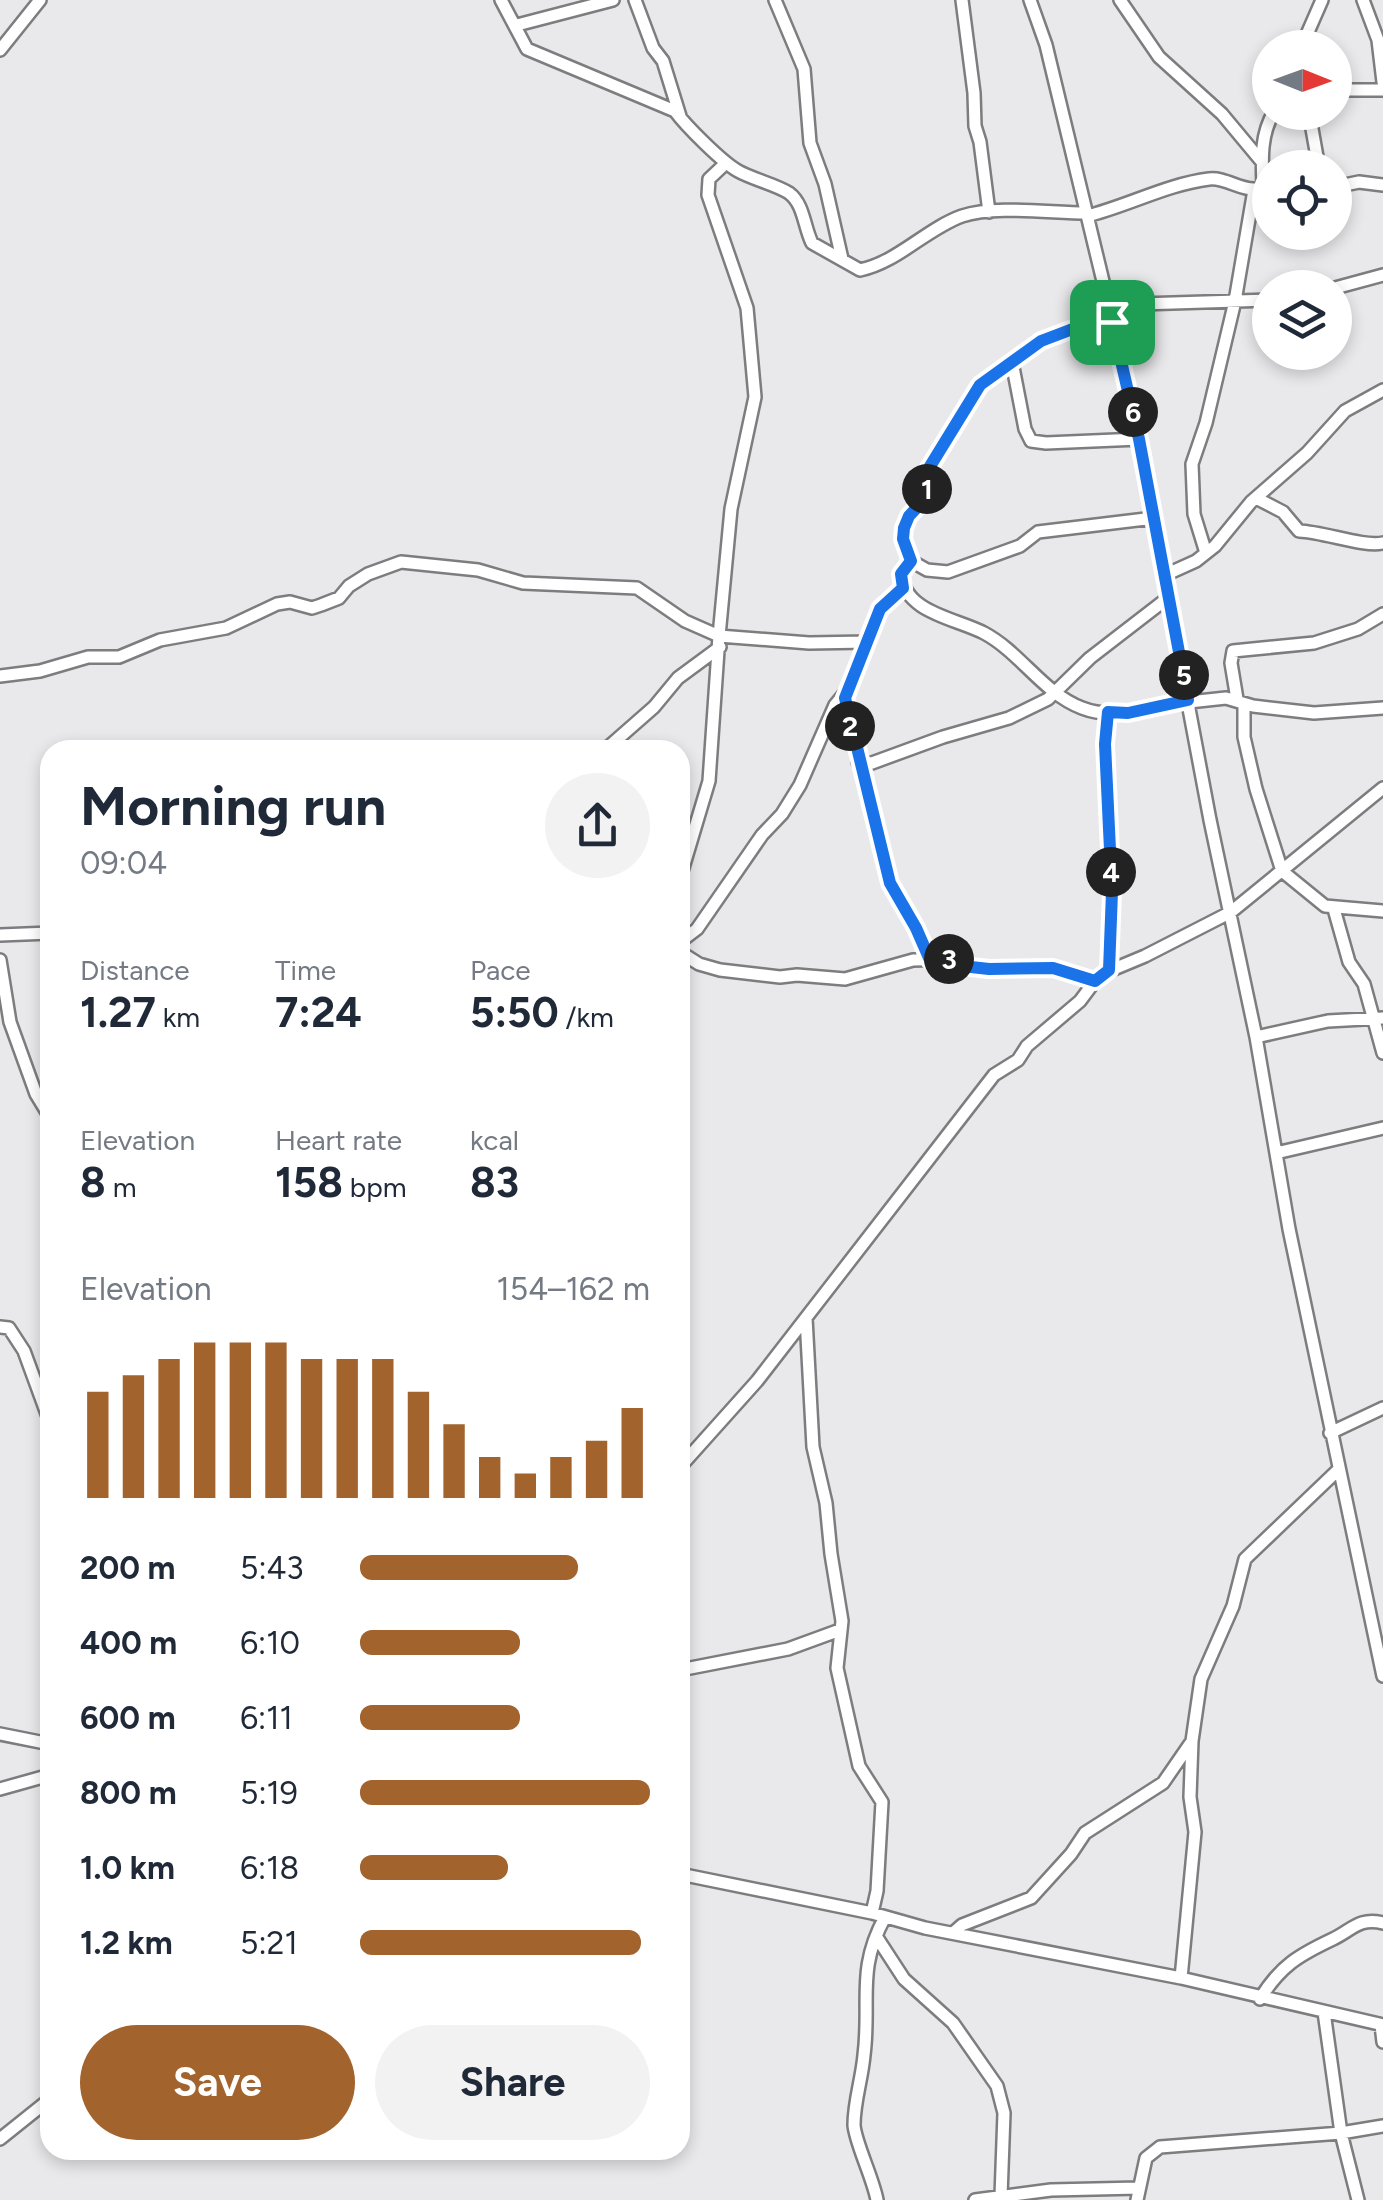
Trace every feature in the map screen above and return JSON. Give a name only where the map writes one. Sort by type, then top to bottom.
[{"type":"street","points":[[0,50],[40,0]]},
{"type":"street","points":[[501,0],[530,52],[675,111],[726,163],[790,194],[801,209],[812,242],[860,270],[959,217],[990,212],[1087,215],[1210,179],[1252,185]]},
{"type":"street","points":[[516,25],[613,0]]},
{"type":"street","points":[[635,0],[653,48],[664,60],[680,118]]},
{"type":"street","points":[[775,0],[804,68],[810,143],[825,184],[842,260]]},
{"type":"street","points":[[962,0],[975,126],[990,212]]},
{"type":"street","points":[[1030,0],[1046,45],[1139,439],[1330,1433],[1383,1676]]},
{"type":"street","points":[[1120,0],[1159,57],[1222,114],[1252,150]]},
{"type":"street","points":[[1309,30],[1322,0]]},
{"type":"street","points":[[1352,89],[1383,86],[1378,40],[1363,0]]},
{"type":"street","points":[[690,845],[709,781],[731,509],[755,397],[747,308],[708,195],[709,179],[726,163]]},
{"type":"street","points":[[1352,183],[1383,185]]},
{"type":"street","points":[[1206,553],[1194,514],[1192,464],[1206,423],[1252,229]]},
{"type":"street","points":[[1352,283],[1383,275]]},
{"type":"street","points":[[1108,305],[1252,301]]},
{"type":"street","points":[[1112,322],[1070,330],[1041,341],[980,385],[929,468],[924,500],[909,516],[903,539],[911,561],[928,570],[948,572],[1020,546],[1038,532],[1154,518]]},
{"type":"street","points":[[1012,362],[1025,429],[1031,441],[1046,444],[1139,439]]},
{"type":"street","points":[[1164,575],[1206,553],[1350,406],[1383,390]]},
{"type":"street","points":[[1256,498],[1283,512],[1299,531],[1366,544],[1383,543]]},
{"type":"street","points":[[911,561],[901,574],[903,588],[919,603],[984,632],[1079,708],[1128,713],[1189,701],[1240,701],[1314,713],[1383,708]]},
{"type":"street","points":[[0,676],[40,671],[88,657],[118,657],[160,640],[226,628],[277,604],[322,606],[339,598],[368,574],[401,562],[478,570],[523,584],[637,588],[723,641],[867,642]]},
{"type":"street","points":[[690,934],[800,785],[880,609],[903,588]]},
{"type":"street","points":[[864,766],[943,736],[1008,718],[1048,698],[1090,658],[1170,597]]},
{"type":"street","points":[[1383,614],[1358,629],[1314,644],[1232,650],[1230,663],[1256,789],[1282,871],[1311,897],[1334,909],[1383,911]]},
{"type":"street","points":[[616,740],[678,678],[723,641]]},
{"type":"street","points":[[844,694],[890,883],[930,960]]},
{"type":"street","points":[[1108,712],[1105,744],[1112,892],[1109,970]]},
{"type":"street","points":[[690,1456],[746,1394],[994,1075],[1018,1060],[1027,1046],[1080,1001],[1109,970],[1231,912],[1383,788]]},
{"type":"street","points":[[1334,909],[1349,962],[1364,984],[1378,1018],[1383,1053]]},
{"type":"street","points":[[0,935],[40,933]]},
{"type":"street","points":[[690,958],[706,967],[736,973],[835,980],[913,960],[954,958],[971,967],[1053,968],[1095,981]]},
{"type":"street","points":[[0,960],[10,1022],[40,1100]]},
{"type":"street","points":[[1256,1037],[1328,1020],[1378,1018]]},
{"type":"street","points":[[1276,1154],[1383,1128]]},
{"type":"street","points":[[0,1310],[4,1328],[24,1351],[40,1395]]},
{"type":"street","points":[[806,1318],[813,1446],[826,1503],[842,1621],[837,1668],[860,1766],[882,1802],[872,1913]]},
{"type":"street","points":[[1330,1433],[1383,1408]]},
{"type":"street","points":[[1181,1978],[1195,1832],[1190,1797],[1192,1741],[1201,1679],[1233,1606],[1246,1560],[1338,1470]]},
{"type":"street","points":[[690,1668],[788,1649],[840,1630]]},
{"type":"street","points":[[0,1734],[40,1742]]},
{"type":"street","points":[[953,1933],[1030,1898],[1085,1833],[1163,1783],[1192,1741]]},
{"type":"street","points":[[0,1790],[40,1778]]},
{"type":"street","points":[[690,1876],[1181,1978],[1382,2025],[1383,2042]]},
{"type":"street","points":[[877,2200],[873,2175],[854,2130],[865,2050],[866,1964],[886,1918]]},
{"type":"street","points":[[1260,1999],[1272,1980],[1305,1951],[1332,1940],[1356,1923],[1383,1923]]},
{"type":"street","points":[[876,1936],[904,1978],[953,2023],[996,2086],[1004,2105],[1001,2196]]},
{"type":"street","points":[[1324,2012],[1340,2133],[1358,2200]]},
{"type":"street","points":[[0,2139],[40,2107]]},
{"type":"street","points":[[975,2200],[1051,2190],[1138,2194],[1146,2158],[1160,2147],[1383,2126]]},
{"type":"route","points":[[1112,322],[1139,439],[1188,700],[1128,713],[1108,712],[1105,744],[1112,892],[1109,970],[1095,981],[1053,968],[989,969],[971,967],[954,958],[930,960],[885,869],[844,694],[880,609],[903,588],[901,574],[911,561],[906,554],[904,528],[924,500],[929,468],[980,385],[1041,341],[1070,330],[1112,322]]}]
